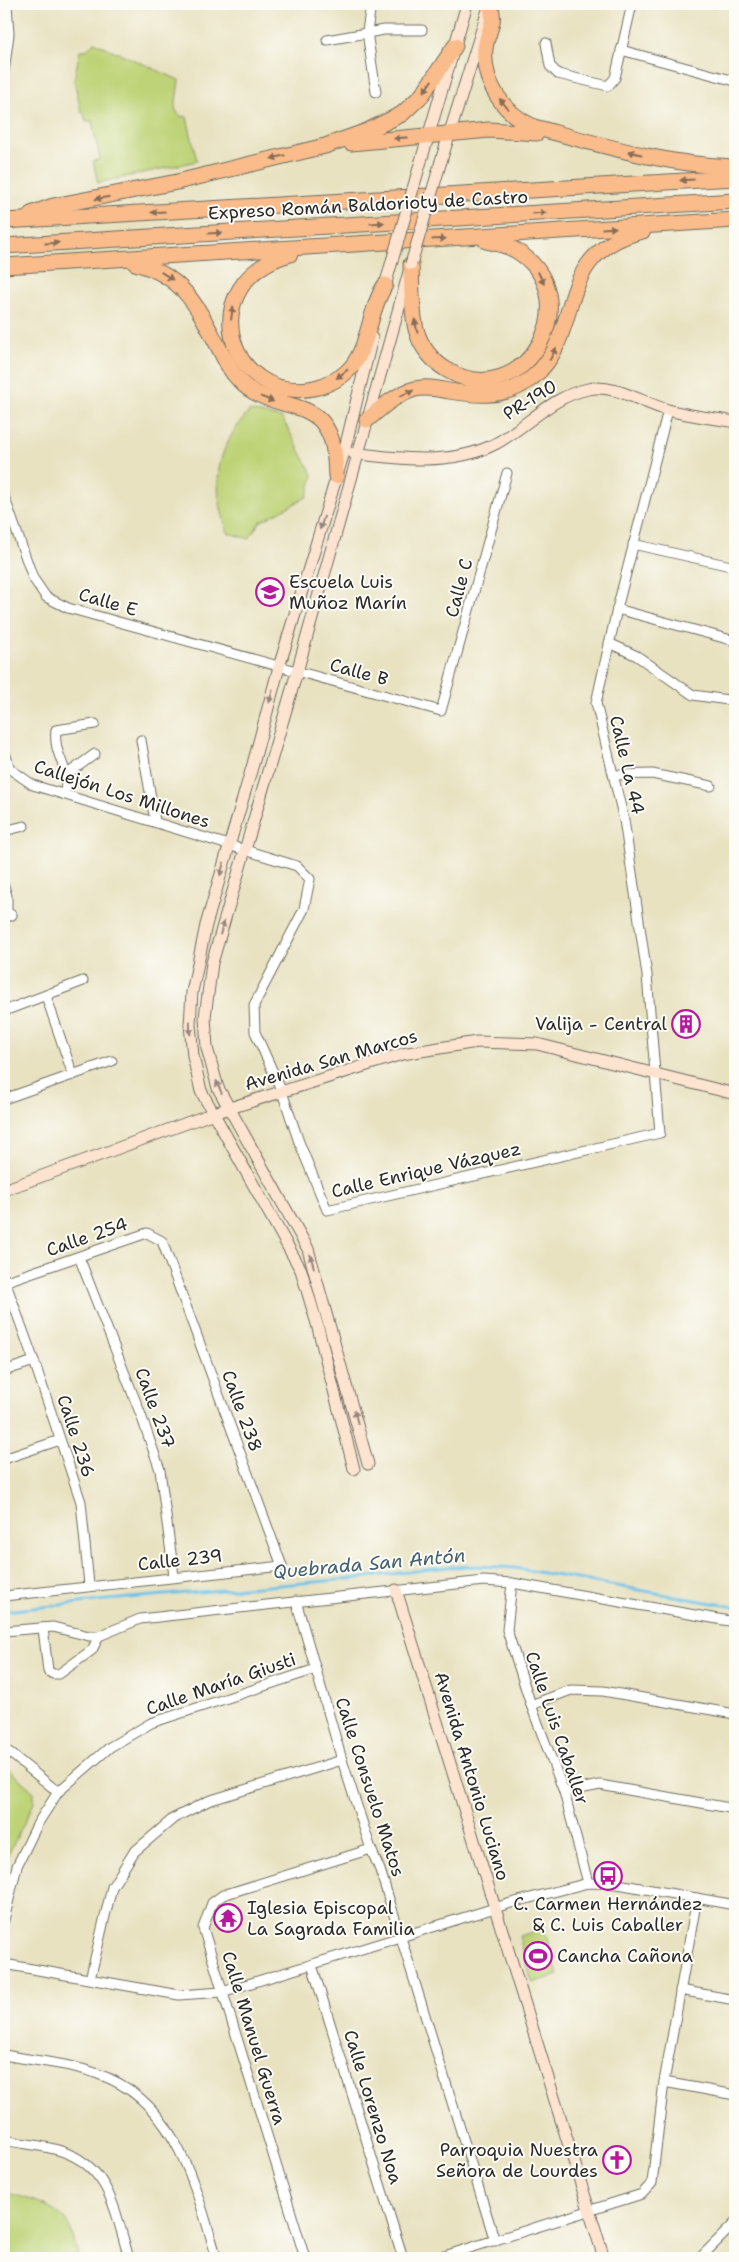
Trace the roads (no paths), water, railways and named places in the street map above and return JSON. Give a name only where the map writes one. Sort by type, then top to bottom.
[{"type":"highway","points":[[490,4],[494,16],[485,49],[489,78],[497,97],[521,121],[561,134],[665,161],[735,167]]},
{"type":"highway","points":[[8,221],[53,206],[177,182],[325,146],[367,131],[402,114],[422,96],[455,46]]},
{"type":"highway","points":[[325,146],[489,130],[561,134]]},
{"type":"highway","name":"Expreso Román Baldorioty de Castro","points":[[8,221],[735,178]]},
{"type":"highway","name":"Expreso Román Baldorioty de Castro","points":[[4,246],[735,201]]},
{"type":"highway","points":[[4,266],[735,220]]},
{"type":"highway","points":[[367,420],[390,402],[418,388],[476,395],[509,390],[522,385],[540,371],[552,358],[578,278],[594,257],[615,241],[633,233],[680,223]]},
{"type":"highway","points":[[411,264],[416,329],[426,352],[443,368],[466,378],[480,380],[505,375],[524,364],[533,356],[541,344],[548,329],[546,289],[537,270],[515,250],[473,237]]},
{"type":"highway","points":[[321,246],[275,258],[262,265],[244,282],[238,293],[231,316],[234,343],[246,365],[267,382],[278,386],[309,389],[323,386],[346,372],[354,364],[367,334],[378,295],[385,285]]},
{"type":"highway","points":[[121,260],[160,272],[184,289],[198,308],[228,366],[249,390],[262,397],[313,415],[323,423],[333,442],[336,476]]},
{"type":"main road","points":[[354,1469],[317,1324],[300,1270],[201,1090],[193,1056],[190,1025],[196,966],[254,764],[274,666],[344,452],[385,285],[467,4]]},
{"type":"main road","points":[[368,1464],[308,1249],[218,1088],[207,1048],[205,1017],[212,963],[297,672],[411,264],[490,4]]},
{"type":"main road","name":"PR-190","points":[[344,452],[423,460],[466,455],[495,444],[556,400],[589,388],[609,389],[668,410],[735,422]]},
{"type":"main road","name":"Avenida San Marcos","points":[[4,1190],[214,1113],[402,1054],[477,1042],[537,1044],[735,1094]]},
{"type":"main road","name":"Avenida Antonio Luciano","points":[[396,1590],[604,2258]]},
{"type":"street","points":[[371,4],[367,32],[376,92]]},
{"type":"street","points":[[546,43],[550,66],[558,74],[608,86],[615,78],[632,4]]},
{"type":"street","points":[[4,72],[9,34],[6,9]]},
{"type":"street","points":[[328,40],[367,32],[422,30]]},
{"type":"street","points":[[621,50],[735,80]]},
{"type":"street","name":"Calle La 44","points":[[660,1133],[647,975],[627,839],[614,775],[596,703],[617,609],[668,410]]},
{"type":"street","name":"Calle C","points":[[441,711],[507,474]]},
{"type":"street","name":"Calle E","points":[[4,496],[33,578],[46,597],[68,608],[274,666]]},
{"type":"street","points":[[633,544],[735,568]]},
{"type":"street","points":[[617,609],[735,641]]},
{"type":"street","points":[[609,643],[638,656],[693,695],[735,700]]},
{"type":"street","name":"Calle B","points":[[274,666],[441,711]]},
{"type":"street","points":[[65,794],[66,775],[56,749],[56,730],[95,724]]},
{"type":"street","points":[[141,740],[155,821]]},
{"type":"street","name":"Callejón Los Millones","points":[[4,750],[10,769],[33,785],[155,821],[229,846],[245,849]]},
{"type":"street","points":[[66,775],[95,754]]},
{"type":"street","points":[[614,775],[652,774],[711,786]]},
{"type":"street","points":[[4,831],[24,826]]},
{"type":"street","name":"Calle Enrique Vázquez","points":[[245,849],[297,866],[310,879],[304,909],[254,1005],[255,1032],[282,1092],[299,1142],[327,1210],[660,1133]]},
{"type":"street","points":[[4,886],[8,896],[5,915]]},
{"type":"street","points":[[4,1011],[83,982]]},
{"type":"street","points":[[46,996],[73,1075]]},
{"type":"street","points":[[4,1099],[112,1061]]},
{"type":"street","name":"Calle 254","points":[[4,1280],[79,1257],[147,1233],[162,1242],[168,1259]]},
{"type":"street","name":"Calle 237","points":[[79,1257],[141,1415],[160,1470],[174,1576]]},
{"type":"street","name":"Calle 238","points":[[168,1259],[282,1566],[274,1567]]},
{"type":"street","name":"Calle 236","points":[[4,1280],[34,1361],[81,1502],[89,1585]]},
{"type":"street","points":[[4,1371],[34,1361]]},
{"type":"street","points":[[4,1460],[60,1440]]},
{"type":"street","points":[[354,1469],[368,1464]]},
{"type":"street","name":"Calle 239","points":[[89,1585],[274,1567]]},
{"type":"street","points":[[4,1631],[53,1627],[89,1636],[99,1636],[140,1619],[484,1581],[512,1583],[735,1622]]},
{"type":"street","name":"Calle Luis Caballer","points":[[512,1583],[507,1630],[531,1706],[564,1792],[588,1883]]},
{"type":"street","points":[[4,1596],[89,1585]]},
{"type":"street","name":"Calle Consuelo Matos","points":[[296,1601],[342,1760],[371,1849],[380,1870],[495,2241]]},
{"type":"street","points":[[43,1628],[46,1663],[48,1671],[53,1674],[59,1674],[92,1650],[99,1636]]},
{"type":"street","name":"Calle María Giusti","points":[[4,1920],[17,1866],[38,1823],[58,1792],[110,1748],[151,1723],[316,1669]]},
{"type":"street","points":[[531,1706],[571,1690],[603,1690],[735,1714]]},
{"type":"street","points":[[4,1748],[58,1792]]},
{"type":"street","points":[[90,1979],[112,1887],[134,1852],[174,1818],[208,1801],[342,1760]]},
{"type":"street","points":[[564,1792],[600,1785],[735,1810]]},
{"type":"street","name":"Calle Manuel Guerra","points":[[304,2258],[203,1928],[212,1903],[223,1895],[371,1849]]},
{"type":"street","points":[[4,1964],[179,1995],[222,1992],[495,1908],[588,1883],[618,1884],[735,1905]]},
{"type":"street","points":[[438,2258],[642,2194],[652,2183],[664,2082],[697,1898]]},
{"type":"street","name":"Calle Lorenzo Noa","points":[[312,1965],[403,2258]]},
{"type":"street","points":[[680,1990],[735,2000]]},
{"type":"street","points":[[4,2056],[98,2074],[138,2097],[156,2113],[173,2138],[190,2170],[217,2258]]},
{"type":"street","points":[[664,2082],[735,2095]]},
{"type":"street","points":[[4,2140],[59,2150],[78,2157],[93,2168],[103,2182],[112,2204],[129,2258]]},
{"type":"street","points":[[700,2258],[735,2223]]},
{"type":"waterway","name":"Quebrada San Antón","points":[[4,1611],[360,1578],[447,1567],[481,1566],[515,1568],[735,1607]]},
{"type":"place","name":"Escuela Luis Muñoz Marín","points":[[270,592]]},
{"type":"place","name":"Valija - Central","points":[[686,1024]]},
{"type":"place","name":"C. Carmen Hernández & C. Luis Caballer","points":[[608,1876]]},
{"type":"place","name":"Iglesia Episcopal La Sagrada Familia","points":[[228,1918]]},
{"type":"place","name":"Cancha Cañona","points":[[538,1956]]},
{"type":"place","name":"Parroquia Nuestra Señora de Lourdes","points":[[617,2160]]}]
